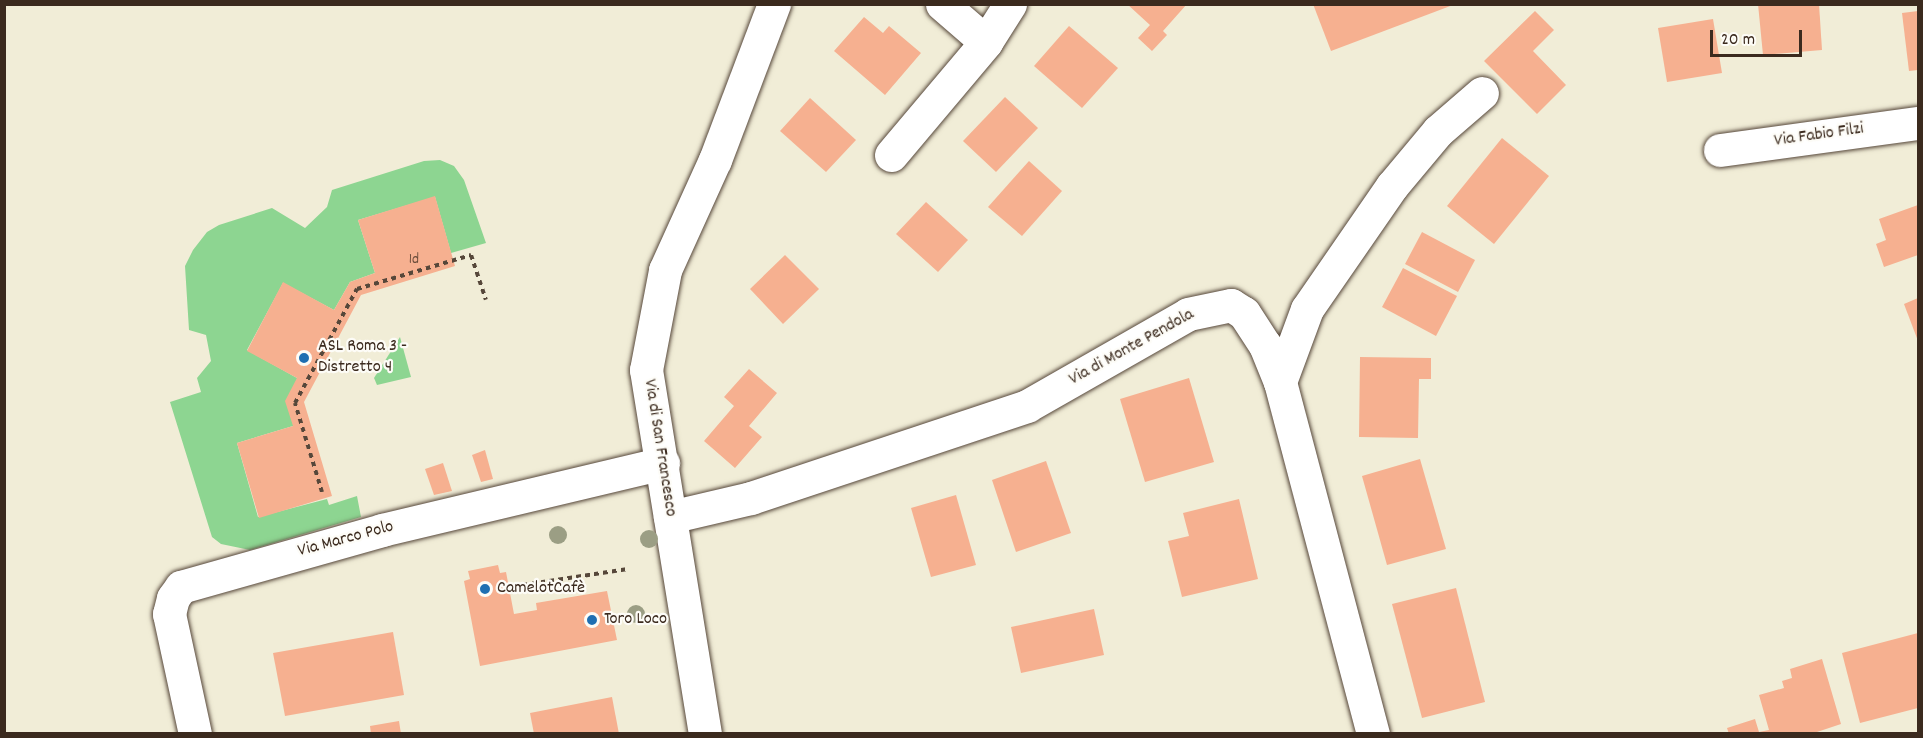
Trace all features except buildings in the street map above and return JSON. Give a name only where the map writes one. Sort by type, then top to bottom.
[{"type":"street","name":"Via di San Francesco","points":[[705,734],[663,463],[646,370],[665,270],[742,94],[774,4]]},
{"type":"street","points":[[942,4],[986,42]]},
{"type":"street","points":[[891,155],[986,42],[1010,4]]},
{"type":"street","points":[[1280,382],[1307,309],[1392,186],[1438,132],[1482,93]]},
{"type":"street","name":"Via Fabio Filzi","points":[[1720,150],[1918,123]]},
{"type":"street","name":"Via di Monte Pendola","points":[[670,517],[751,498],[1027,406],[1188,314],[1216,306],[1231,305],[1244,312],[1265,345],[1280,382],[1373,734]]},
{"type":"street","name":"Via Marco Polo","points":[[195,734],[169,614],[173,598],[181,586],[382,530],[663,463]]},
{"type":"path","points":[[322,492],[295,403],[357,289],[471,255],[486,300]]},
{"type":"path","points":[[523,585],[628,569]]},
{"type":"green space","points":[[440,160],[454,166],[464,180],[486,243],[451,253],[435,197],[358,220],[375,273],[350,282],[334,310],[283,283],[247,350],[297,378],[293,426],[237,443],[258,517],[327,499],[329,505],[357,496],[361,517],[250,550],[221,544],[212,537],[170,402],[201,392],[197,378],[211,361],[206,335],[189,330],[185,266],[193,250],[207,232],[219,225],[272,208],[305,228],[327,207],[332,190],[424,161]]},
{"type":"green space","points":[[400,337],[411,377],[377,385],[374,378]]},
{"type":"place","name":"ASL Roma 3 - Distretto 4","points":[[304,358]]},
{"type":"place","name":"CamelotCafè","points":[[485,589]]},
{"type":"place","name":"Toro Loco","points":[[592,620]]}]
